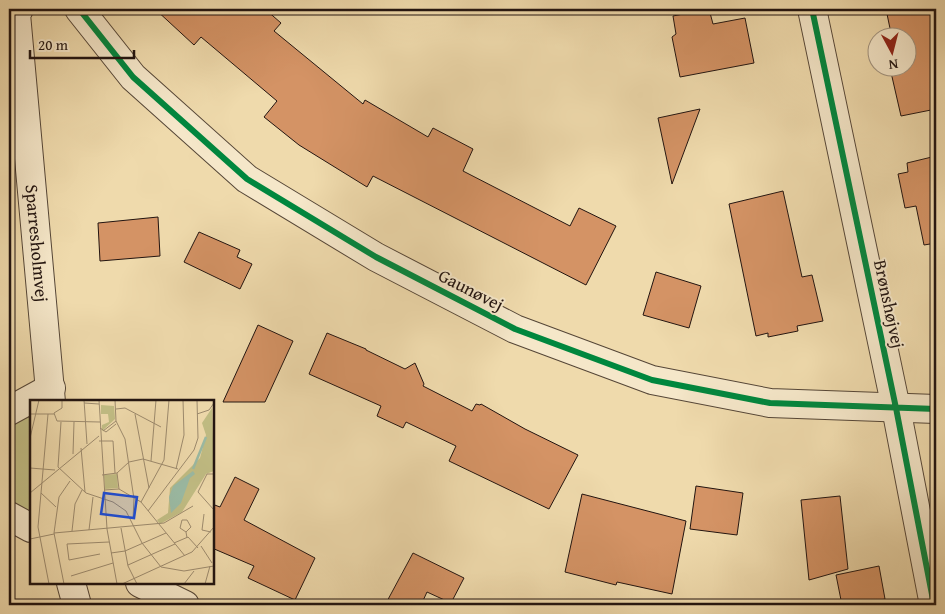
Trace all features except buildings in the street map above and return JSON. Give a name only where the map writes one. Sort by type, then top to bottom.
[{"type":"street","name":"Sparresholmvej","points":[[19,9],[16,14],[51,395],[38,400]]},
{"type":"street","name":"Gaunøvej","points":[[79,9],[133,77],[247,179],[376,258],[515,329],[652,380],[770,404],[936,409]]},
{"type":"street","name":"Brønshøjvej","points":[[812,9],[896,408],[934,605]]},
{"type":"street","name":"Sparresholmvej","points":[[9,411],[30,403]]},
{"type":"street","points":[[9,516],[30,527]]},
{"type":"street","points":[[71,584],[78,605]]},
{"type":"street","points":[[142,584],[185,605]]},
{"type":"shaded area","points":[[29,417],[30,418],[30,513],[9,502],[9,425],[17,420]]},
{"type":"cycle path","points":[[79,9],[133,77],[247,179],[376,257],[515,329],[652,380],[770,403],[936,409]]},
{"type":"cycle path","points":[[812,9],[896,408],[934,605]]}]
